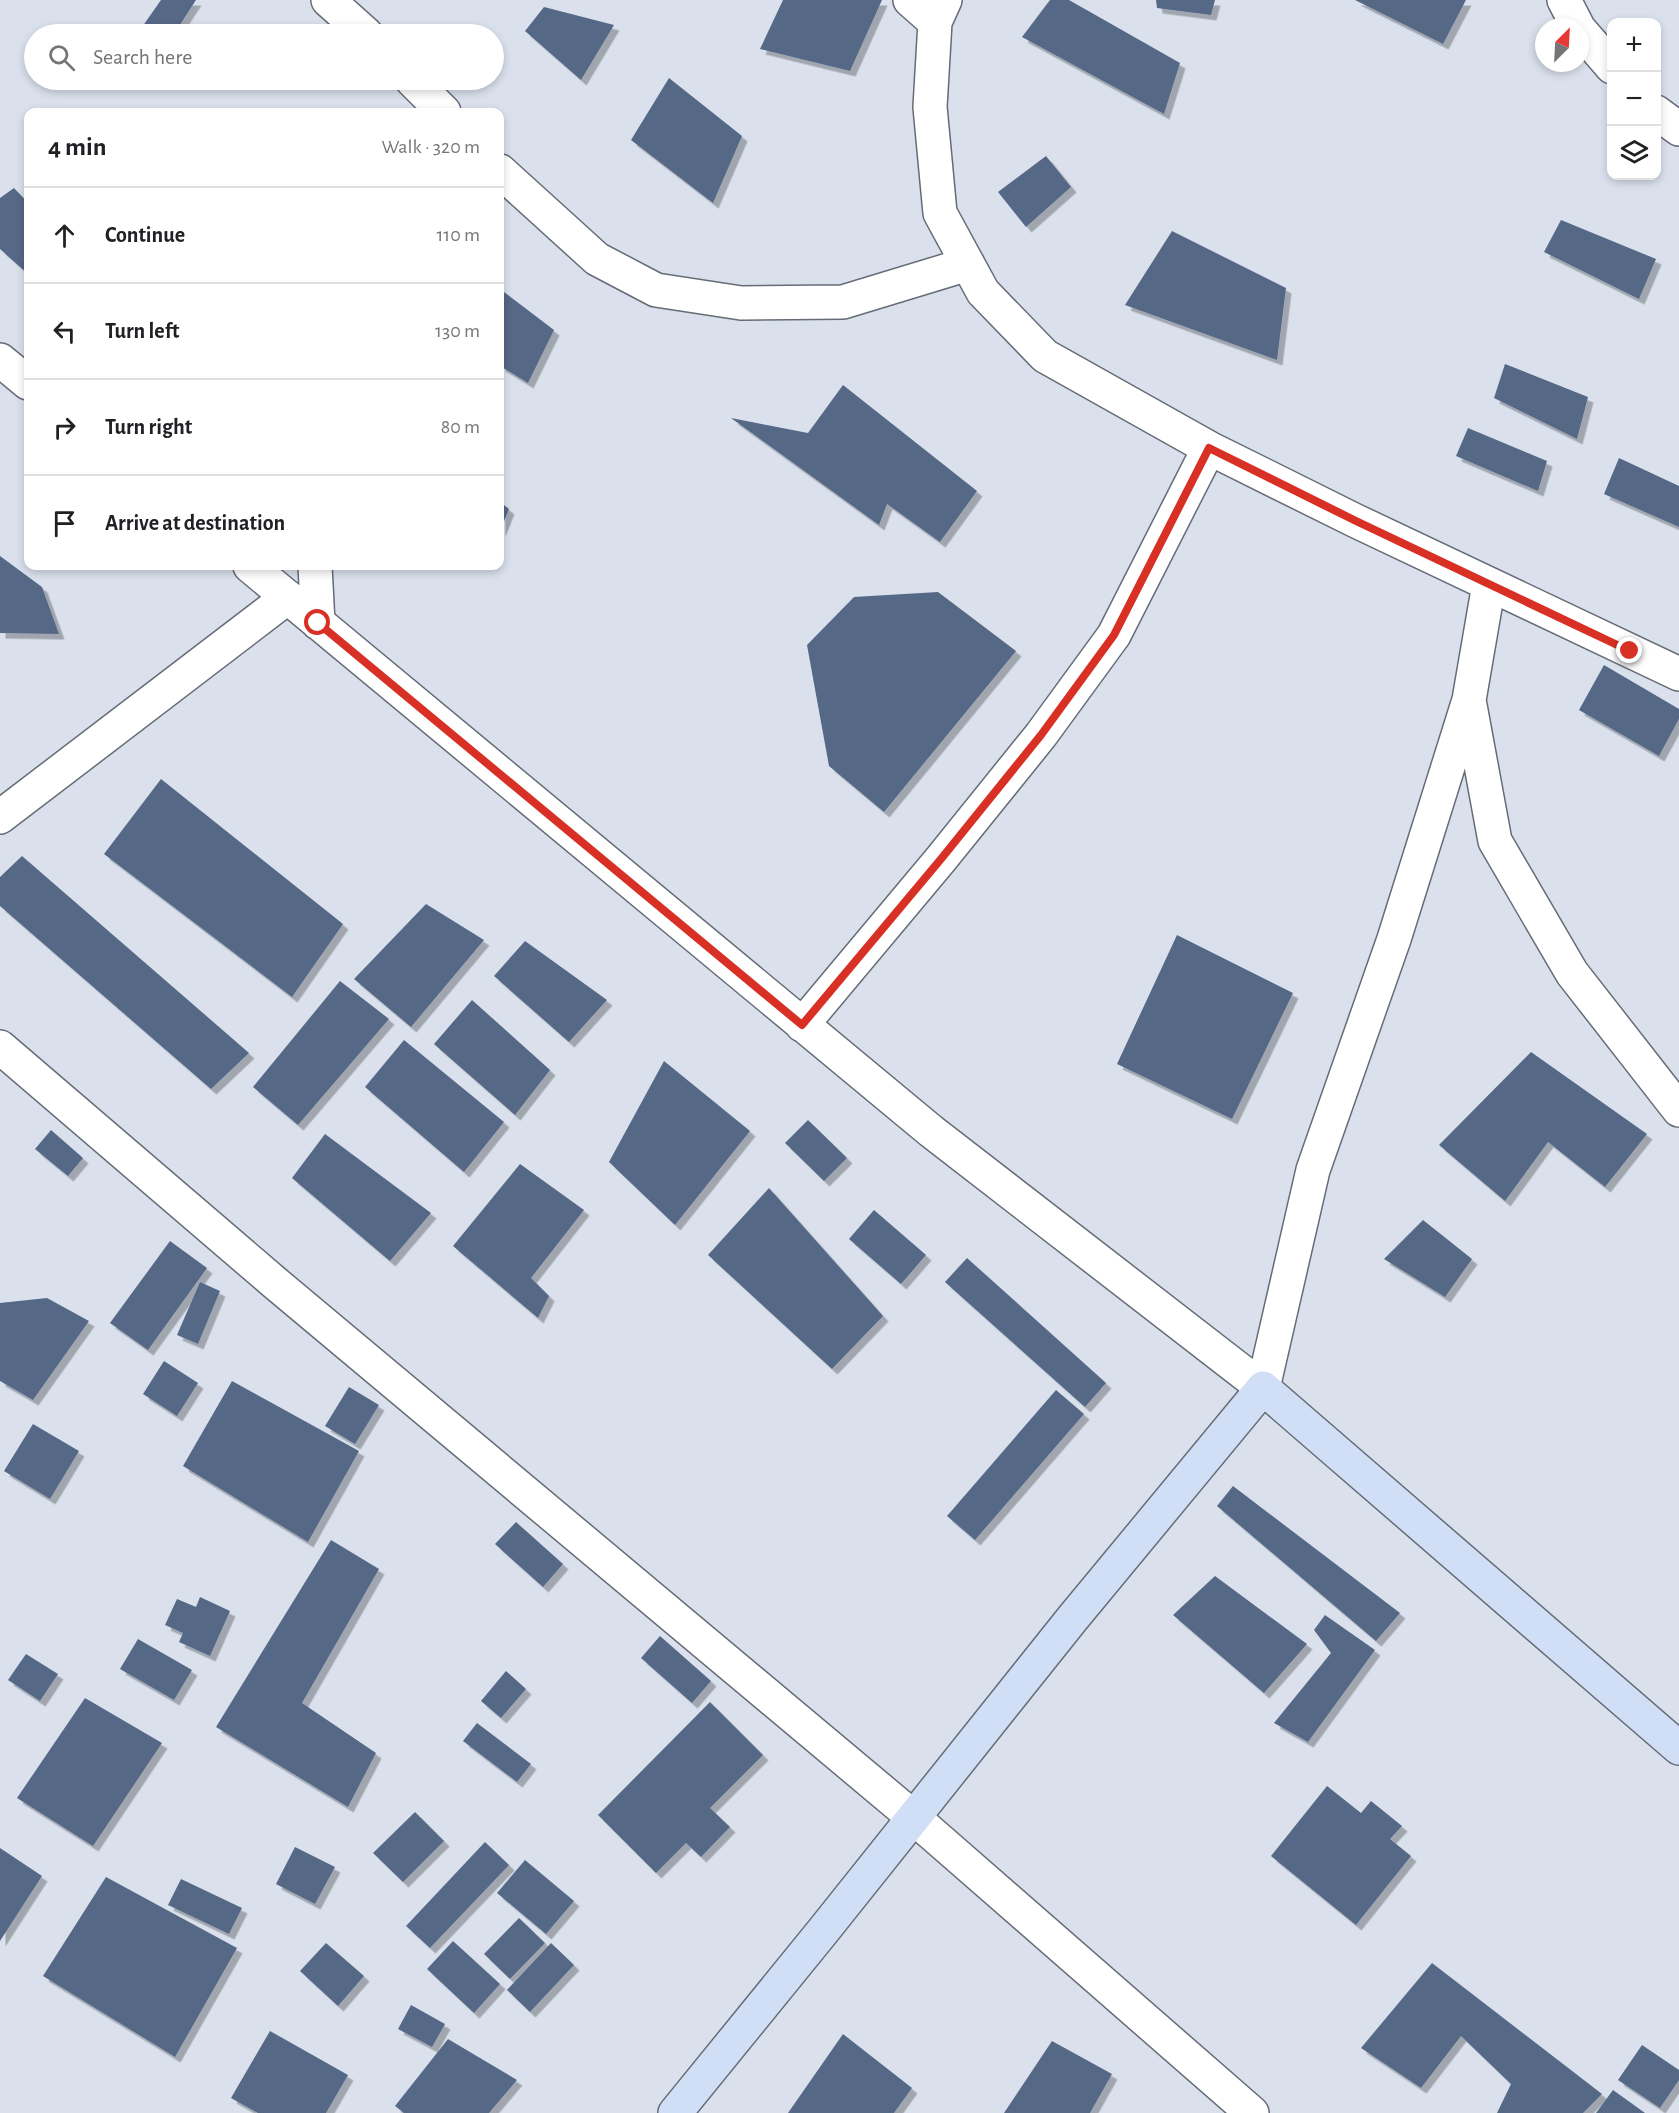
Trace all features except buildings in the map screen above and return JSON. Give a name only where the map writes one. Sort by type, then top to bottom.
[{"type":"street","points":[[328,0],[355,24]]},
{"type":"street","points":[[910,0],[940,11],[930,107],[940,213],[983,292],[1045,356],[1209,448],[1679,674]]},
{"type":"street","points":[[1564,0],[1574,18]]},
{"type":"street","points":[[1589,40],[1607,62]]},
{"type":"street","points":[[421,90],[440,108]]},
{"type":"street","points":[[1661,116],[1679,129]]},
{"type":"street","points":[[504,175],[597,259],[656,290],[741,303],[843,302],[968,264]]},
{"type":"street","points":[[0,360],[24,380]]},
{"type":"street","points":[[802,1025],[1034,744],[1114,635],[1209,448]]},
{"type":"street","points":[[255,570],[931,1131],[1263,1388],[1679,1748]]},
{"type":"street","points":[[315,570],[318,623]]},
{"type":"street","points":[[675,2113],[1072,1619],[1263,1388],[1313,1170],[1394,939],[1469,700],[1489,584]]},
{"type":"street","points":[[0,817],[288,597]]},
{"type":"street","points":[[1469,700],[1495,840],[1572,973],[1679,1110]]},
{"type":"street","points":[[0,1047],[274,1282],[913,1817],[1252,2113]]},
{"type":"route","points":[[318,623],[802,1025],[1041,735],[1114,635],[1209,448],[1356,521],[1630,651]]}]
